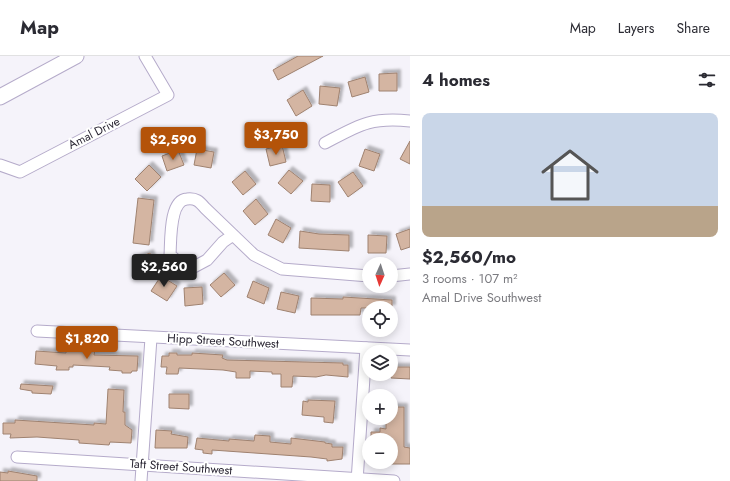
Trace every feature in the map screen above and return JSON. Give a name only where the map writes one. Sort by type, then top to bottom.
[{"type":"main road","points":[[0,97],[76,56]]},
{"type":"street","name":"Amal Drive","points":[[0,165],[20,172],[168,95],[145,56]]},
{"type":"street","points":[[325,143],[359,125],[380,119],[410,121]]},
{"type":"street","points":[[232,235],[222,242],[207,260],[192,268],[183,266],[170,255],[173,214],[176,205],[183,199],[192,198],[199,201],[254,255],[282,269],[362,275]]},
{"type":"street","points":[[398,275],[410,274]]},
{"type":"street","name":"Hipp Street Southwest","points":[[37,331],[362,348]]},
{"type":"street","points":[[141,481],[151,338]]},
{"type":"street","name":"Hipp Street Southwest","points":[[398,349],[410,350]]},
{"type":"street","points":[[357,480],[364,381]]},
{"type":"street","name":"Taft Street Southwest","points":[[17,457],[142,464],[357,480],[394,481]]},
{"type":"building","points":[[298,56],[323,56],[278,80],[273,70]]},
{"type":"building","points":[[397,73],[397,91],[379,91],[379,74]]},
{"type":"building","points":[[365,77],[369,92],[352,97],[348,82]]},
{"type":"building","points":[[320,86],[340,88],[337,106],[319,104]]},
{"type":"building","points":[[303,90],[312,106],[296,116],[287,100]]},
{"type":"building","points":[[410,141],[410,164],[400,159]]},
{"type":"building","points":[[282,145],[286,162],[270,166],[266,149]]},
{"type":"building","points":[[197,149],[214,152],[211,168],[194,165]]},
{"type":"building","points":[[365,149],[380,154],[374,171],[359,166]]},
{"type":"building","points":[[178,150],[184,165],[167,171],[162,156]]},
{"type":"building","points":[[149,165],[161,177],[147,191],[135,179]]},
{"type":"building","points":[[289,170],[303,181],[291,194],[278,183]]},
{"type":"building","points":[[245,171],[256,184],[243,195],[232,182]]},
{"type":"building","points":[[353,172],[363,186],[348,197],[338,182]]},
{"type":"building","points":[[312,184],[330,185],[330,202],[311,201]]},
{"type":"building","points":[[138,198],[154,200],[149,245],[133,243]]},
{"type":"building","points":[[256,199],[268,214],[255,225],[243,211]]},
{"type":"building","points":[[276,219],[291,228],[283,243],[268,235]]},
{"type":"building","points":[[410,229],[410,247],[401,250],[396,234]]},
{"type":"building","points":[[300,231],[319,234],[349,235],[349,251],[299,248]]},
{"type":"building","points":[[368,235],[387,236],[386,253],[368,253]]},
{"type":"building","points":[[150,253],[156,270],[140,276],[134,259]]},
{"type":"building","points":[[224,273],[235,285],[221,297],[210,285]]},
{"type":"building","points":[[161,276],[177,286],[167,301],[151,291]]},
{"type":"building","points":[[253,281],[269,288],[264,304],[247,297]]},
{"type":"building","points":[[202,287],[203,304],[185,306],[184,288]]},
{"type":"building","points":[[281,292],[299,296],[295,313],[277,309]]},
{"type":"building","points":[[343,297],[392,301],[362,301],[360,315],[311,315],[311,298],[343,299]]},
{"type":"building","points":[[66,349],[95,351],[94,355],[138,356],[137,371],[122,373],[122,371],[109,370],[110,367],[73,365],[73,367],[69,367],[69,370],[56,370],[57,366],[35,364],[36,351],[66,353]]},
{"type":"building","points":[[169,353],[177,353],[177,355],[192,355],[192,353],[223,355],[222,358],[227,360],[343,363],[343,365],[348,365],[348,377],[326,375],[316,377],[293,376],[292,387],[281,387],[281,374],[272,374],[272,372],[250,371],[250,378],[236,378],[236,372],[179,368],[178,374],[166,374],[167,367],[161,367],[162,356],[169,356]]},
{"type":"building","points":[[398,367],[410,367],[410,379],[398,378]]},
{"type":"building","points":[[21,384],[53,386],[51,394],[32,393],[32,391],[20,389]]},
{"type":"building","points":[[108,389],[124,390],[123,412],[125,412],[125,425],[132,430],[131,443],[110,442],[109,445],[79,443],[79,440],[37,437],[10,438],[11,434],[3,434],[3,423],[15,423],[15,420],[94,425],[94,423],[106,424]]},
{"type":"building","points":[[169,394],[189,394],[189,409],[169,408]]},
{"type":"building","points":[[308,400],[335,401],[333,423],[324,422],[324,417],[302,415],[303,401],[308,402]]},
{"type":"building","points":[[398,407],[404,407],[404,447],[410,448],[410,464],[398,464],[398,433],[371,433],[380,432],[380,428],[386,429],[386,425],[398,425]]},
{"type":"building","points":[[156,430],[172,431],[171,434],[188,437],[187,448],[155,448]]},
{"type":"building","points":[[255,435],[270,436],[270,442],[291,444],[291,438],[325,442],[332,444],[332,447],[343,447],[342,459],[327,461],[327,459],[311,457],[212,450],[212,454],[203,453],[203,450],[195,449],[197,438],[229,441],[229,439],[254,441]]},
{"type":"building","points":[[8,471],[37,476],[37,481],[0,481],[0,472],[8,473]]}]
